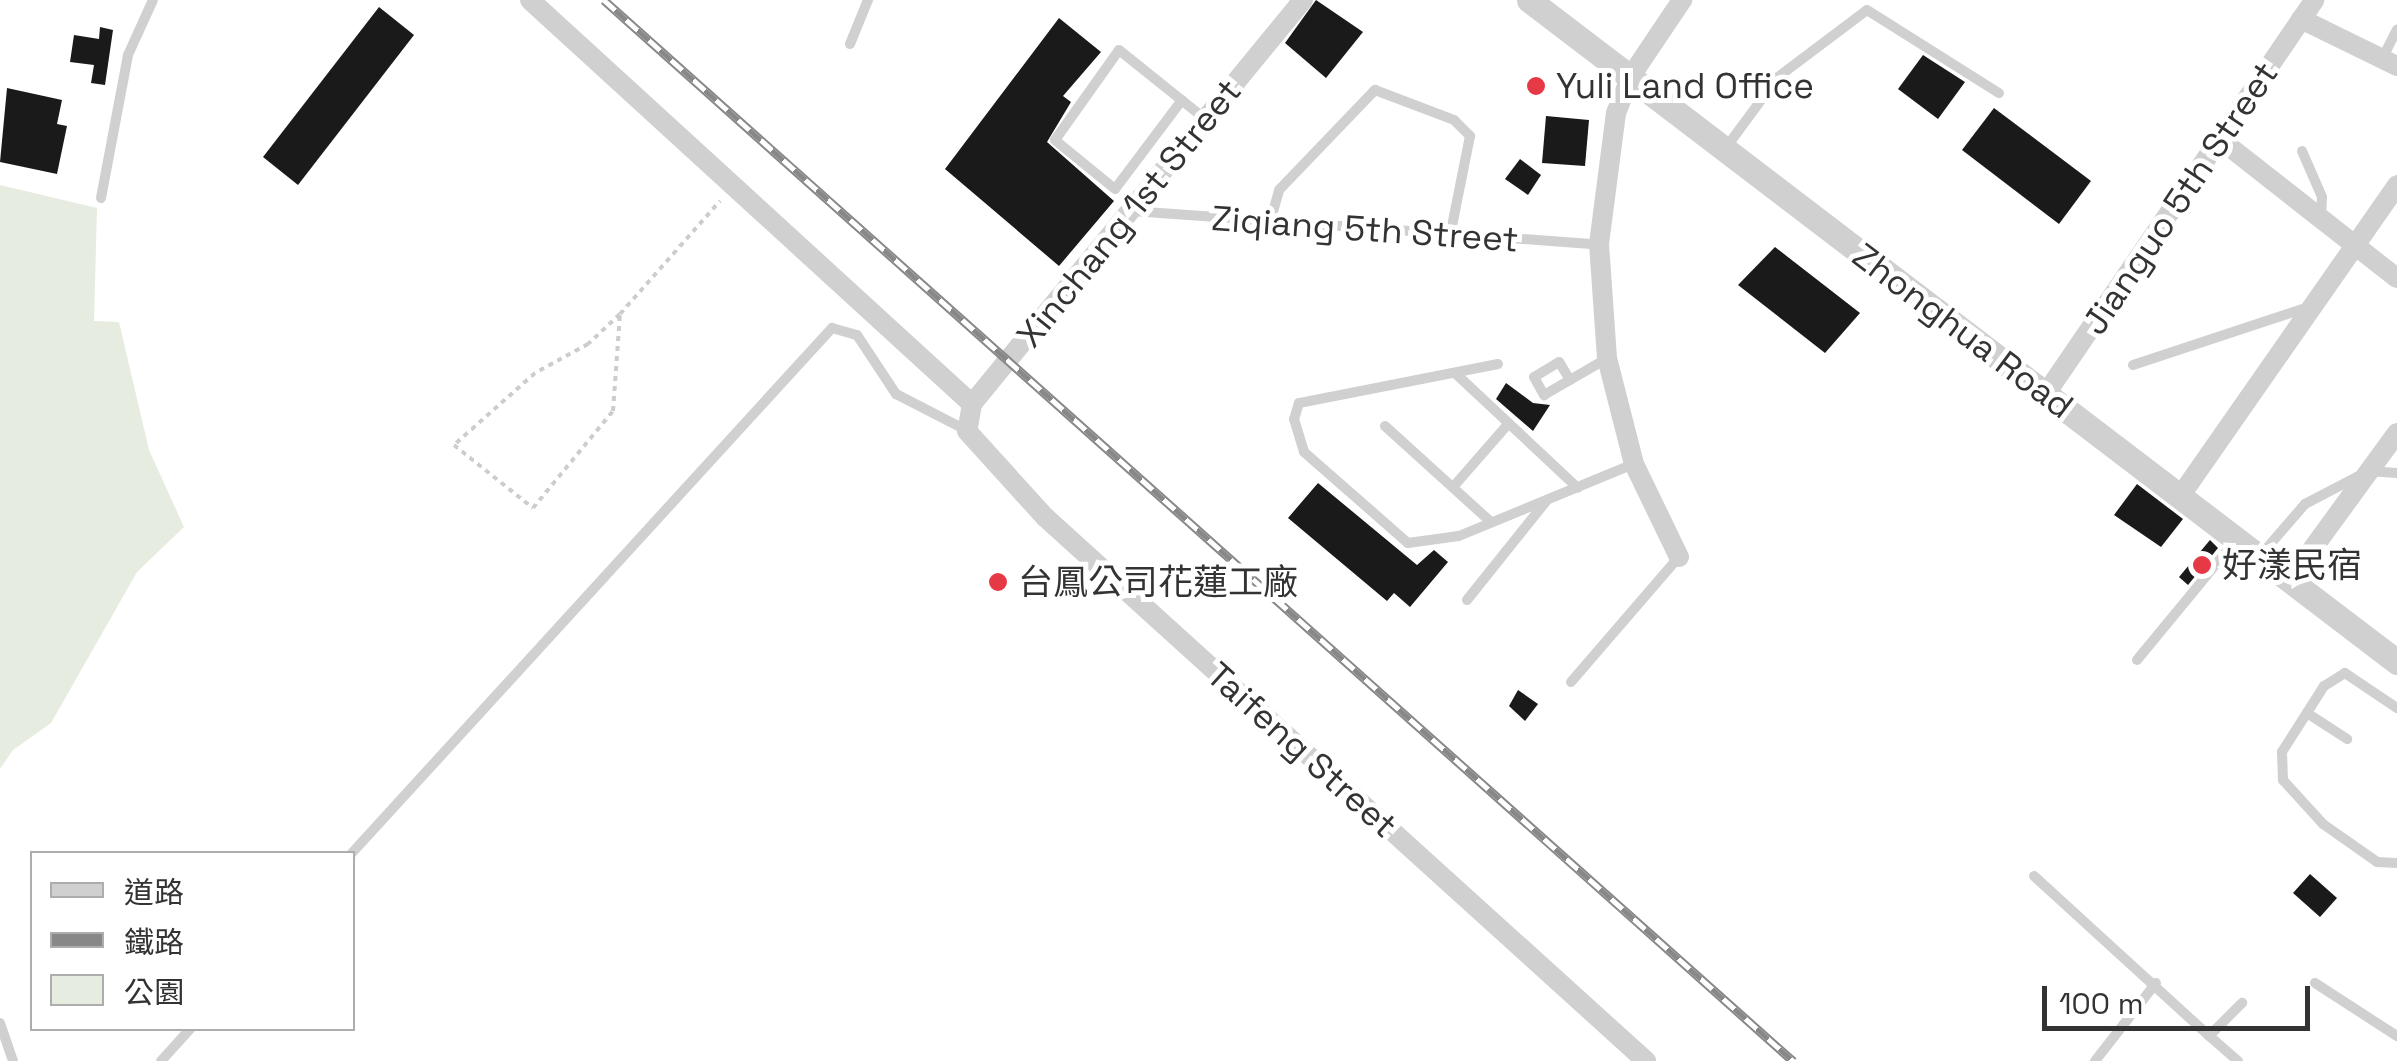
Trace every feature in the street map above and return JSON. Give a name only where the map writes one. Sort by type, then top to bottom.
[{"type":"street","points":[[530,0],[555,11],[734,186],[972,404],[968,431]]},
{"type":"street","name":"Xinchang 1st Street","points":[[972,404],[1302,0]]},
{"type":"street","name":"Zhonghua Road","points":[[1530,0],[2397,662]]},
{"type":"street","points":[[1679,558],[1634,464],[1607,358],[1600,244],[1616,113],[1630,76],[1682,0]]},
{"type":"street","name":"Jianguo 5th Street","points":[[2045,394],[2222,141],[2314,0]]},
{"type":"street","points":[[2301,19],[2390,62]]},
{"type":"street","points":[[2222,141],[2397,278]]},
{"type":"street","points":[[2180,496],[2397,185]]},
{"type":"street","name":"Taifeng Street","points":[[968,431],[1044,517],[1646,1061]]},
{"type":"street","points":[[2289,580],[2397,433]]},
{"type":"lane","points":[[101,198],[128,55],[152,0]]},
{"type":"lane","points":[[850,44],[868,0]]},
{"type":"lane","points":[[1725,149],[1778,77],[1867,10],[2000,94]]},
{"type":"lane","points":[[2390,62],[2397,30]]},
{"type":"lane","points":[[1182,100],[1115,189],[1055,140],[1119,50],[1182,100],[1204,118]]},
{"type":"lane","points":[[1270,222],[1280,190],[1375,90],[1454,120],[1470,136],[1451,231]]},
{"type":"lane","points":[[2302,151],[2322,197],[2321,220]]},
{"type":"lane","name":"Ziqiang 5th Street","points":[[1130,211],[1600,244]]},
{"type":"lane","points":[[2134,365],[2314,306]]},
{"type":"lane","points":[[354,851],[832,328],[857,335],[896,394],[968,431]]},
{"type":"lane","points":[[1570,380],[1607,358]]},
{"type":"lane","points":[[1498,364],[1299,403],[1294,419],[1304,452],[1408,543],[1432,544],[1634,464]]},
{"type":"lane","points":[[1455,373],[1578,488]]},
{"type":"lane","points":[[1454,486],[1508,424]]},
{"type":"lane","points":[[1385,426],[1491,522]]},
{"type":"lane","points":[[2259,557],[2305,504],[2368,471],[2397,473]]},
{"type":"lane","points":[[1466,600],[1548,500]]},
{"type":"lane","points":[[2137,660],[2237,539]]},
{"type":"lane","points":[[1571,682],[1679,558]]},
{"type":"lane","points":[[2397,708],[2344,673],[2324,686],[2282,752],[2283,780],[2323,824],[2378,862],[2397,863]]},
{"type":"lane","points":[[2307,713],[2347,739]]},
{"type":"lane","points":[[2034,876],[2238,1061]]},
{"type":"lane","points":[[2315,983],[2397,1036]]},
{"type":"lane","points":[[2096,1061],[2156,984]]},
{"type":"lane","points":[[2209,1036],[2242,1003]]},
{"type":"lane","points":[[0,1022],[13,1061]]},
{"type":"lane","points":[[162,1061],[188,1031]]},
{"type":"path","points":[[620,314],[613,411],[533,508],[454,445],[535,372],[588,344],[620,314],[734,186]]},
{"type":"green space","points":[[0,185],[97,208],[94,321],[119,322],[149,450],[184,527],[137,572],[51,723],[13,750],[0,769]]},
{"type":"building","points":[[1316,0],[1363,32],[1326,78],[1285,43]]},
{"type":"building","points":[[379,7],[414,35],[298,185],[263,157]]},
{"type":"building","points":[[1059,18],[1101,52],[1063,96],[1071,102],[1047,142],[1114,201],[1059,266],[945,169]]},
{"type":"building","points":[[100,27],[113,30],[105,85],[91,83],[94,65],[70,62],[74,35],[99,39]]},
{"type":"building","points":[[1923,55],[1965,82],[1938,119],[1898,89]]},
{"type":"building","points":[[7,88],[62,100],[57,124],[67,126],[57,174],[0,162]]},
{"type":"building","points":[[1994,108],[2091,181],[2059,224],[1962,150]]},
{"type":"building","points":[[1546,116],[1589,120],[1585,166],[1542,163]]},
{"type":"building","points":[[1520,159],[1541,175],[1528,195],[1505,179]]},
{"type":"building","points":[[1775,247],[1860,313],[1825,353],[1738,285]]},
{"type":"building","points":[[1506,383],[1533,403],[1550,405],[1533,431],[1496,399]]},
{"type":"building","points":[[1318,483],[1417,565],[1434,550],[1448,562],[1410,607],[1394,593],[1387,601],[1288,518]]},
{"type":"building","points":[[2137,484],[2183,519],[2161,547],[2114,515]]},
{"type":"building","points":[[2210,540],[2218,548],[2188,585],[2179,577]]},
{"type":"building","points":[[1518,690],[1538,704],[1525,721],[1509,706]]},
{"type":"building","points":[[2310,874],[2337,898],[2320,917],[2293,893]]},
{"type":"railway","points":[[604,0],[1793,1061]]},
{"type":"place","name":"Yuli Land Office","points":[[1536,86]]},
{"type":"place","name":"好漾民宿","points":[[2202,565]]},
{"type":"place","name":"台鳳公司花蓮工廠","points":[[998,582]]}]
